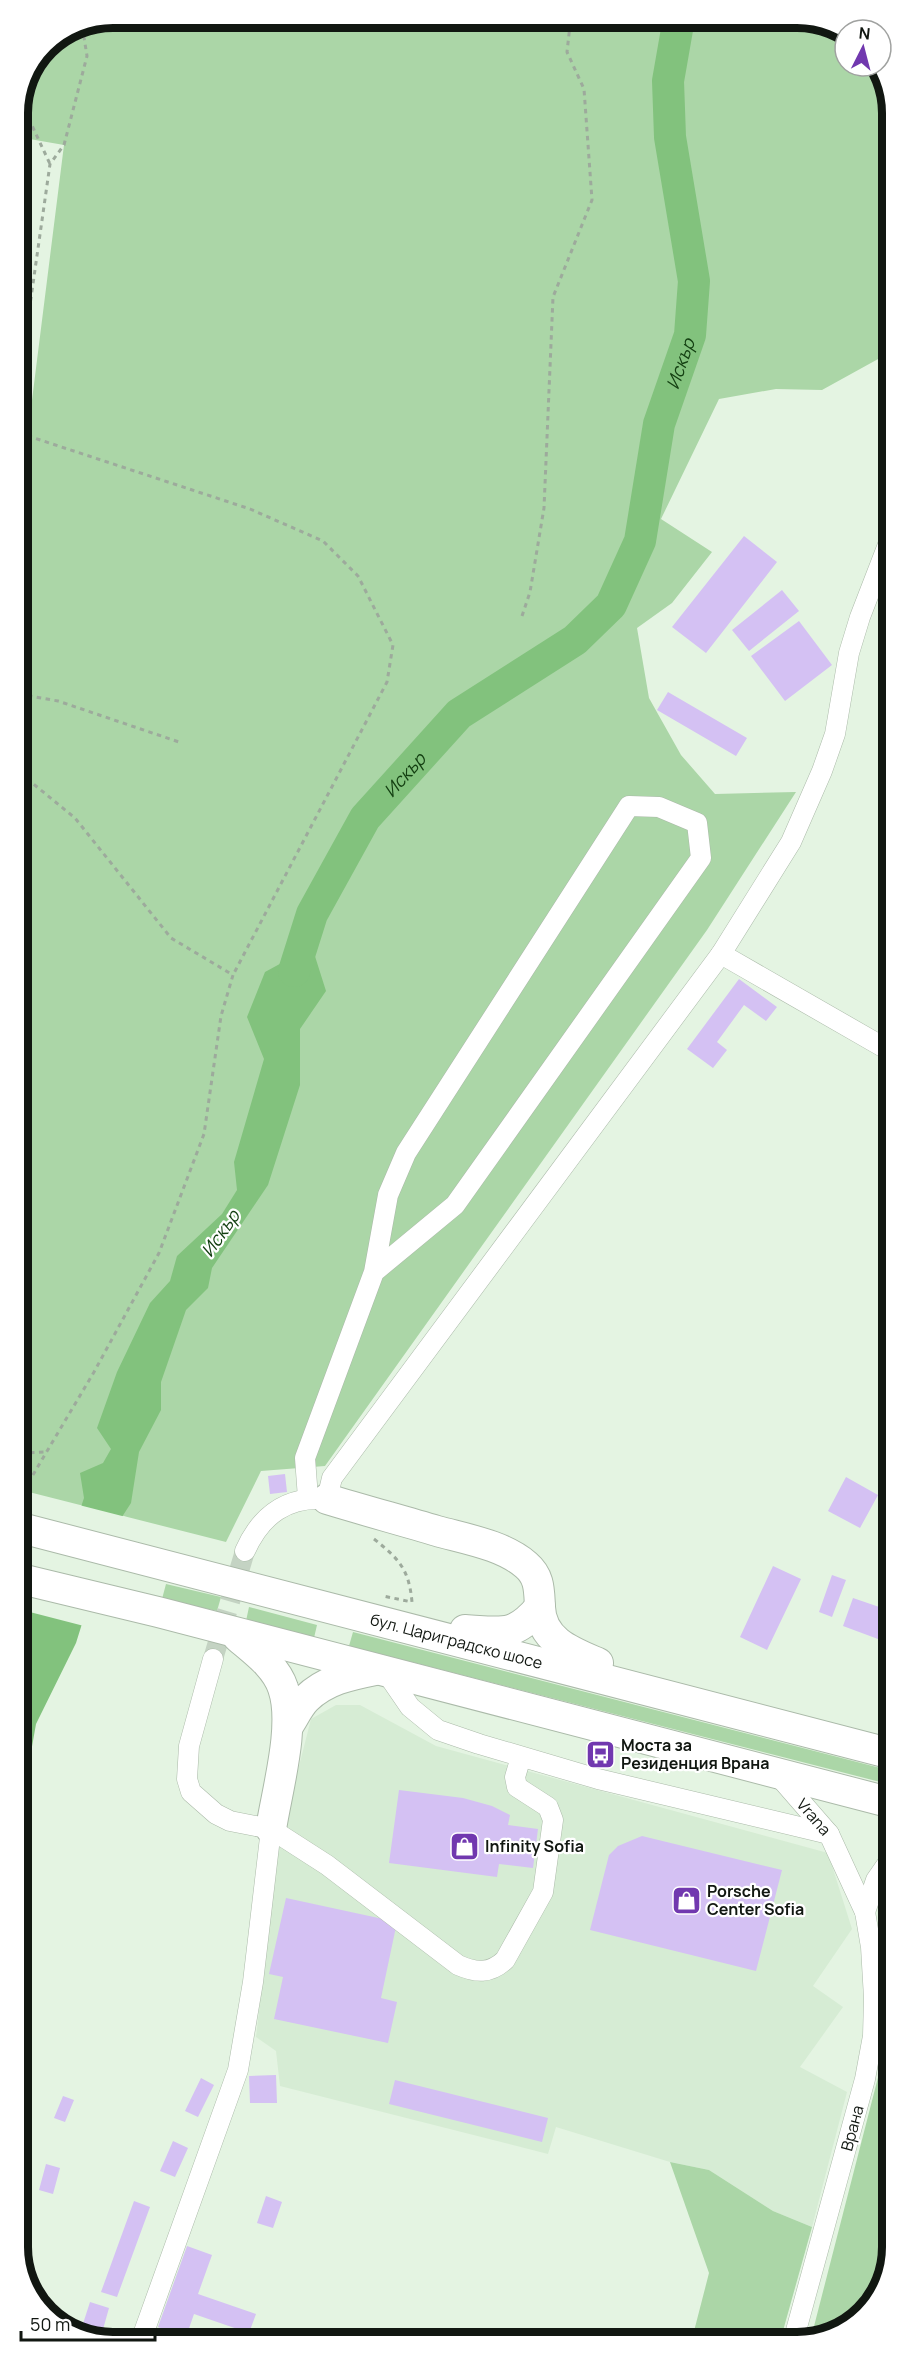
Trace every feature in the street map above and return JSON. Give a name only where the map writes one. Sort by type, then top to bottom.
[{"type":"highway","points":[[318,1498],[486,1545],[514,1557],[534,1574],[539,1585],[540,1607],[551,1636],[566,1650],[687,1700]]},
{"type":"highway","name":"бул. Цариградско шосе","points":[[29,1530],[882,1751]]},
{"type":"highway","points":[[29,1581],[158,1612],[882,1800]]},
{"type":"highway","points":[[403,1627],[503,1632],[524,1625],[540,1607]]},
{"type":"highway","points":[[233,1633],[269,1665],[283,1688],[288,1726],[271,1829]]},
{"type":"highway","points":[[288,1726],[306,1699],[324,1685],[348,1675],[381,1671]]},
{"type":"street","points":[[245,1551],[253,1534],[269,1515],[287,1504],[318,1498],[721,954],[791,842],[822,771],[835,734],[849,653],[882,561]]},
{"type":"street","points":[[318,1498],[305,1458],[374,1272],[388,1195],[406,1153],[629,806],[659,807],[698,823],[701,858],[455,1205],[374,1272]]},
{"type":"street","points":[[721,954],[882,1047]]},
{"type":"street","points":[[213,1659],[191,1735],[187,1779],[191,1791],[216,1814],[230,1821],[271,1829],[327,1865],[458,1965],[473,1972],[497,1968],[505,1960],[543,1892],[553,1820],[548,1807],[518,1787],[515,1777],[521,1757]]},
{"type":"street","points":[[381,1671],[410,1707],[438,1730],[598,1779],[829,1834]]},
{"type":"street","name":"Vrana","points":[[776,1773],[829,1834],[865,1912]]},
{"type":"street","points":[[144,2332],[238,2070],[253,1982],[271,1829]]},
{"type":"street","points":[[845,1866],[872,1870],[882,1864]]},
{"type":"street","points":[[865,1912],[876,1880],[882,1871]]},
{"type":"street","name":"Врана","points":[[796,2332],[865,2079],[871,2047],[874,1998],[871,1947],[865,1912]]},
{"type":"path","points":[[522,616],[530,592],[544,508],[553,297],[592,200],[584,89],[567,52],[570,29]]},
{"type":"path","points":[[29,312],[50,164],[64,145],[87,56],[84,34]]},
{"type":"path","points":[[29,119],[50,164]]},
{"type":"path","points":[[29,436],[250,509],[323,541],[358,576],[393,645],[387,682],[232,975],[221,1016],[204,1134],[159,1253],[94,1372],[29,1481]]},
{"type":"path","points":[[29,696],[57,701],[179,742]]},
{"type":"path","points":[[29,780],[75,818],[171,938],[232,975]]},
{"type":"path","points":[[29,1453],[46,1452]]},
{"type":"path","points":[[370,1535],[397,1557],[411,1584],[412,1602],[378,1594]]},
{"type":"shaded area","points":[[114,28],[803,29],[833,36],[833,78],[874,78],[878,86],[882,114],[882,357],[822,390],[776,389],[719,399],[661,519],[712,552],[672,603],[637,628],[649,698],[681,755],[715,794],[796,792],[707,930],[325,1466],[261,1471],[226,1542],[29,1492],[29,424],[64,145],[29,139],[30,97],[43,66],[66,43],[81,35]]},
{"type":"shaded area","points":[[166,1584],[221,1597],[217,1611],[162,1599]]},
{"type":"shaded area","points":[[249,1607],[317,1625],[314,1638],[246,1621]]},
{"type":"shaded area","points":[[353,1632],[882,1768],[882,1782],[349,1646]]},
{"type":"shaded area","points":[[336,1705],[360,1705],[436,1746],[828,1853],[852,1929],[813,1986],[843,2007],[800,2067],[847,2092],[812,2227],[773,2211],[709,2170],[670,2162],[556,2127],[548,2154],[280,2086],[276,2051],[256,2037],[278,1849],[311,1719]]},
{"type":"shaded area","points":[[882,2062],[881,2264],[871,2290],[849,2315],[825,2328],[813,2331]]},
{"type":"shaded area","points":[[670,2162],[709,2170],[773,2211],[812,2227],[783,2332],[694,2332],[709,2273]]},
{"type":"water","points":[[307,931],[326,991],[300,1029],[300,1085],[268,1185],[212,1268],[208,1288],[186,1310],[161,1382],[161,1410],[139,1452],[131,1503],[109,1537],[76,1643],[36,1724],[29,1764],[29,1597],[65,1555],[84,1498],[80,1473],[103,1463],[111,1449],[97,1428],[117,1372],[150,1303],[170,1281],[177,1256],[222,1214],[237,1190],[234,1162],[264,1059],[247,1017],[265,972],[287,960]]},
{"type":"pier","points":[[79,1505],[126,1517],[112,1538],[84,1626],[29,1612],[29,1592],[63,1554]]},
{"type":"building","points":[[744,536],[777,562],[706,653],[672,627]]},
{"type":"building","points":[[782,590],[799,611],[749,651],[732,630]]},
{"type":"building","points":[[799,621],[832,665],[785,701],[751,656]]},
{"type":"building","points":[[668,692],[747,738],[736,756],[657,710]]},
{"type":"building","points":[[739,979],[777,1007],[766,1021],[744,1005],[717,1042],[727,1050],[713,1068],[687,1049]]},
{"type":"building","points":[[285,1474],[287,1492],[270,1494],[268,1476]]},
{"type":"building","points":[[846,1477],[878,1495],[860,1528],[828,1511]]},
{"type":"building","points":[[773,1566],[801,1579],[767,1650],[740,1637]]},
{"type":"building","points":[[832,1575],[846,1580],[832,1617],[819,1612]]},
{"type":"building","points":[[853,1598],[882,1608],[882,1627],[878,1639],[843,1626]]},
{"type":"building","name":"Infinity Sofia","points":[[399,1790],[463,1798],[492,1806],[510,1815],[508,1825],[538,1829],[533,1868],[499,1864],[497,1877],[389,1863]]},
{"type":"building","name":"Porsche Center Sofia","points":[[642,1836],[782,1870],[756,1971],[590,1930],[609,1855],[618,1846]]},
{"type":"building","points":[[286,1898],[397,1922],[381,1998],[397,2002],[388,2043],[274,2019],[283,1977],[269,1974]]},
{"type":"building","points":[[276,2075],[277,2103],[250,2103],[249,2076]]},
{"type":"building","points":[[201,2078],[214,2085],[198,2117],[185,2111]]},
{"type":"building","points":[[395,2080],[548,2118],[542,2142],[389,2104]]},
{"type":"building","points":[[63,2096],[74,2100],[65,2122],[54,2118]]},
{"type":"building","points":[[173,2141],[188,2148],[175,2177],[160,2171]]},
{"type":"building","points":[[46,2164],[60,2168],[53,2194],[39,2190]]},
{"type":"building","points":[[266,2196],[282,2202],[273,2228],[257,2223]]},
{"type":"building","points":[[134,2201],[150,2207],[117,2297],[101,2292]]},
{"type":"building","points":[[187,2246],[212,2255],[198,2294],[256,2314],[249,2332],[194,2314],[188,2332],[172,2332],[158,2327]]},
{"type":"building","points":[[90,2302],[109,2308],[102,2331],[82,2326]]},
{"type":"waterway","name":"Искър","points":[[294,971],[312,914],[365,818],[459,714],[575,640],[611,605],[640,541],[659,424],[690,335],[694,281],[670,137],[668,81],[677,29]]},
{"type":"tunnel","points":[[213,1659],[245,1551]]},
{"type":"place","name":"Моста за Резиденция Врана","points":[[600,1754]]},
{"type":"place","name":"Infinity Sofia","points":[[464,1846]]},
{"type":"place","name":"Porsche Center Sofia","points":[[686,1900]]}]
